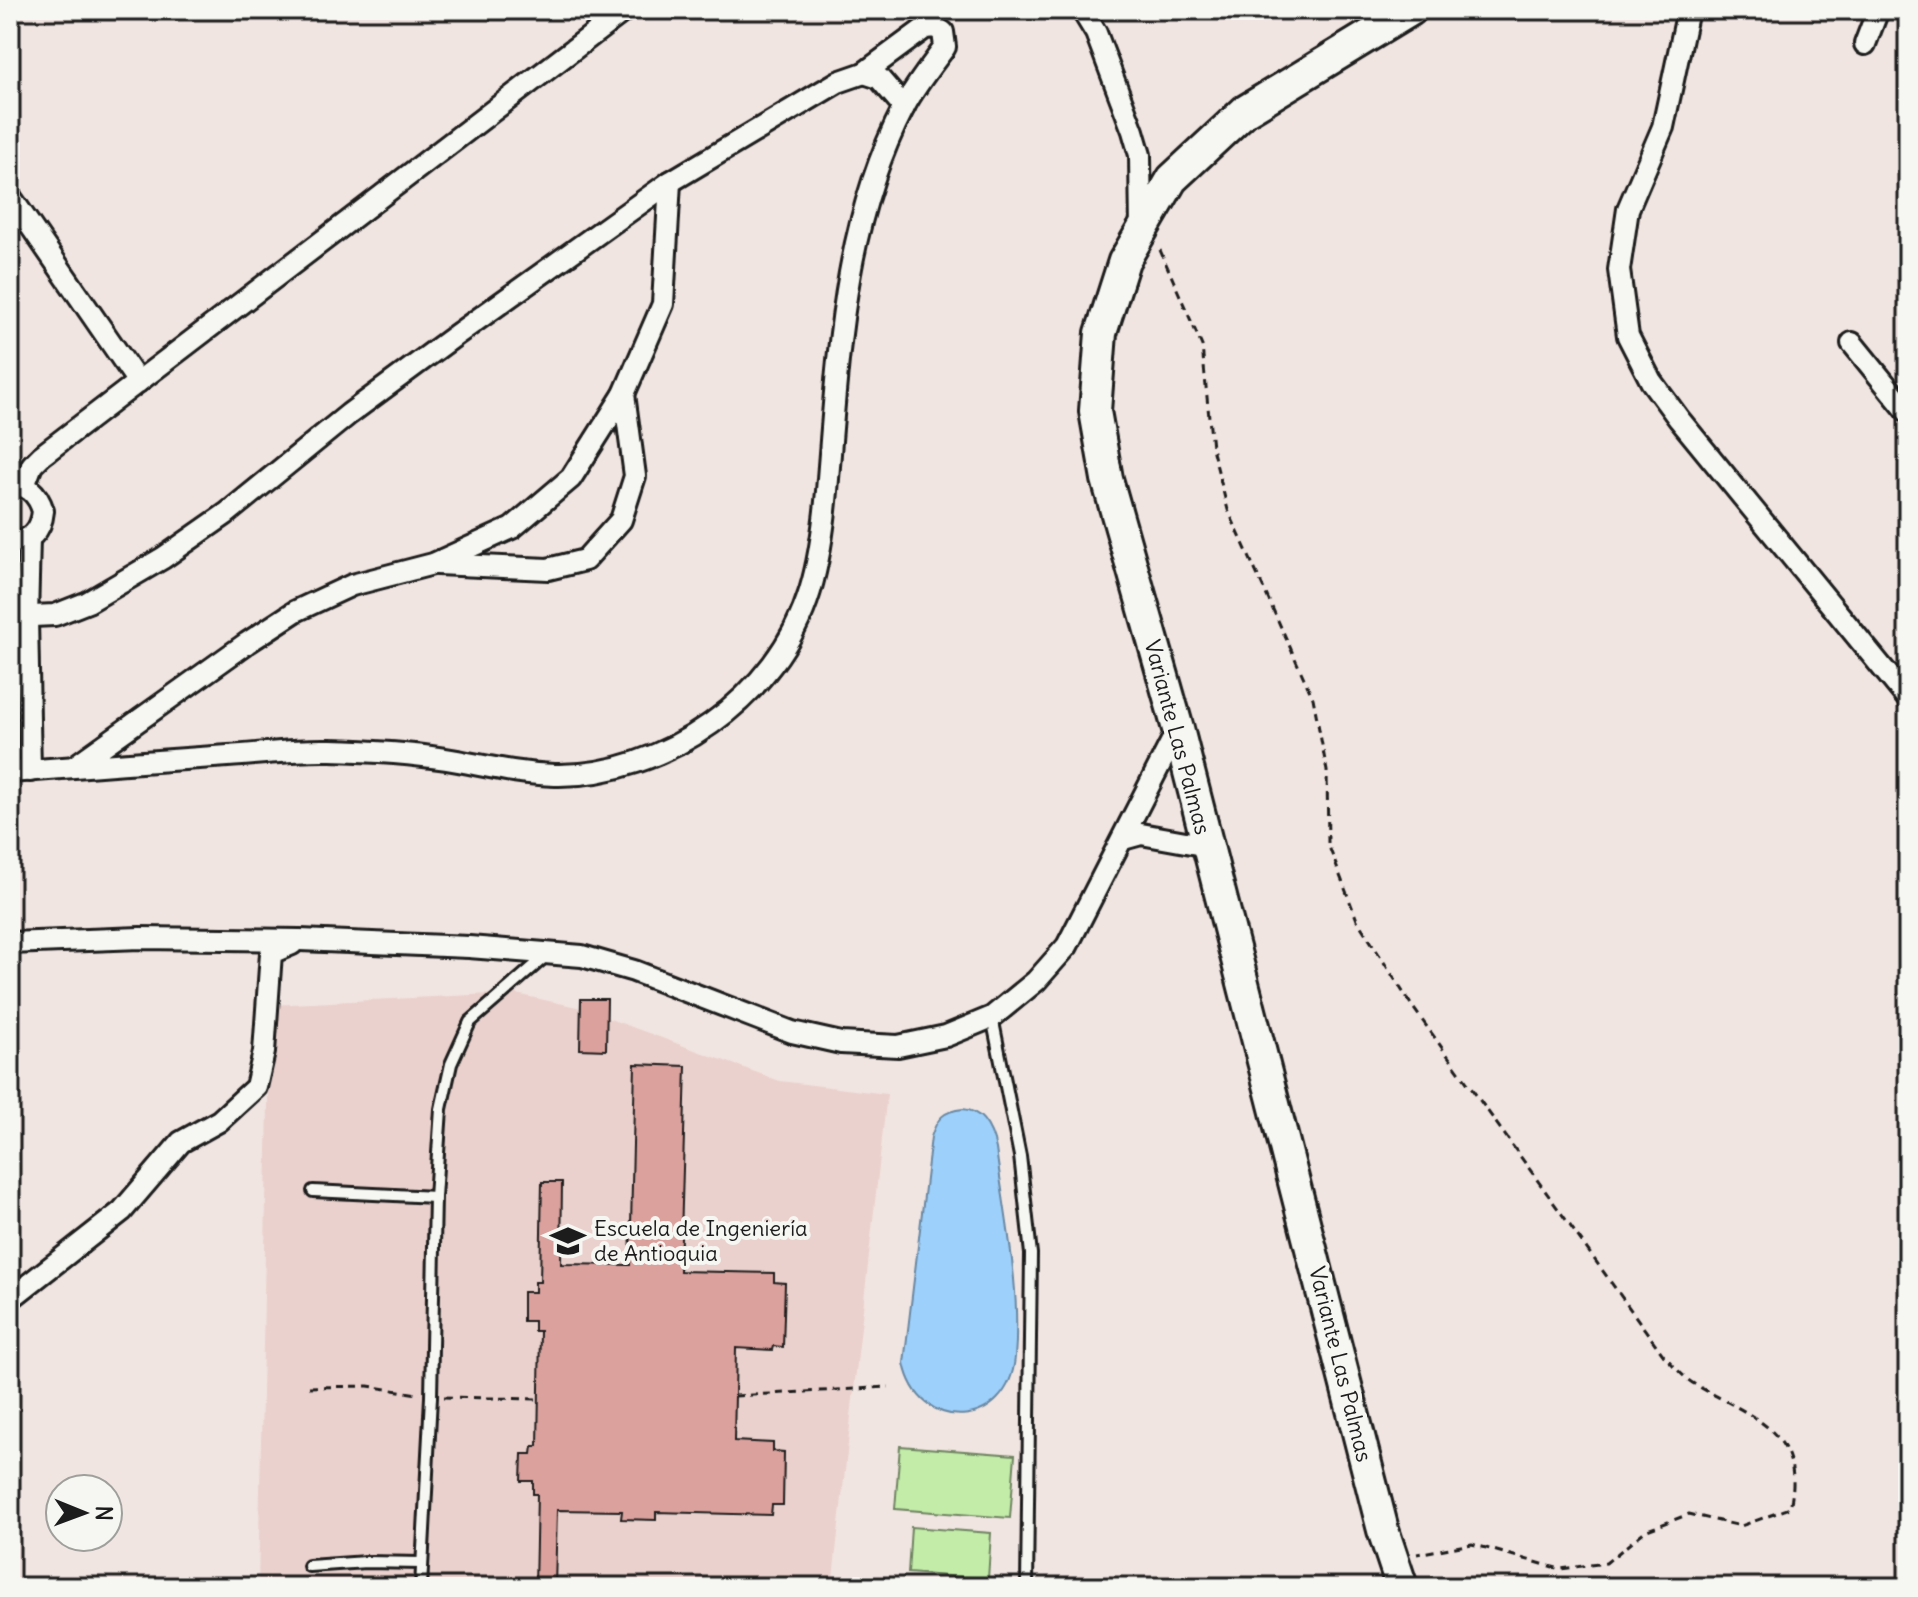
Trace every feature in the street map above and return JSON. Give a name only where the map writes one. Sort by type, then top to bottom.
[{"type":"main road","name":"Variante Las Palmas","points":[[1402,1587],[1178,729],[1107,479],[1095,411],[1101,333],[1124,261],[1172,179],[1245,111],[1411,10]]},
{"type":"street","points":[[18,618],[55,615],[88,602],[163,558],[226,514],[349,414],[670,182],[838,82],[864,73],[925,28],[935,27],[941,29],[944,35],[945,47],[904,107],[868,198],[852,255],[843,306],[822,539],[810,594],[790,637],[764,677],[722,714],[675,745],[637,763],[560,775],[514,773],[446,759],[394,753],[326,750],[20,772],[18,618],[20,540],[37,531],[43,511],[34,492],[17,485],[32,465],[625,10]]},
{"type":"street","points":[[1082,10],[1096,33],[1140,155],[1144,226]]},
{"type":"street","points":[[1688,10],[1663,127],[1628,209],[1619,270],[1628,336],[1651,381],[1679,419],[1908,699]]},
{"type":"street","points":[[1865,44],[1878,10]]},
{"type":"street","points":[[864,73],[879,78],[904,107]]},
{"type":"street","points":[[1140,155],[1172,179]]},
{"type":"street","points":[[75,766],[296,611],[352,585],[433,564],[512,528],[571,478],[624,394],[663,304],[670,182]]},
{"type":"street","points":[[10,196],[138,382]]},
{"type":"street","points":[[1852,343],[1908,412]]},
{"type":"street","points":[[433,564],[548,569],[585,560],[621,520],[635,476],[624,394]]},
{"type":"street","points":[[10,943],[140,938],[300,940],[582,956],[634,971],[792,1032],[841,1043],[898,1046],[946,1036],[992,1017],[1036,981],[1067,946],[1178,729]]},
{"type":"street","points":[[1123,839],[1141,834],[1208,846]]},
{"type":"street","points":[[10,1299],[122,1211],[181,1142],[219,1121],[256,1087],[264,1052],[271,953],[300,940]]},
{"type":"lane","points":[[421,1587],[441,1109],[451,1064],[470,1022],[549,953]]},
{"type":"lane","points":[[992,1017],[1020,1156],[1031,1254],[1027,1587]]},
{"type":"lane","points":[[313,1191],[435,1197]]},
{"type":"lane","points":[[309,1566],[366,1562],[422,1563]]},
{"type":"path","points":[[1144,226],[1202,346],[1212,448],[1228,510],[1313,698],[1327,771],[1328,844],[1357,920],[1421,1018],[1664,1356],[1693,1384],[1757,1418],[1786,1448],[1793,1466],[1794,1492],[1790,1508],[1741,1526],[1689,1514],[1645,1531],[1606,1563],[1560,1569],[1472,1544],[1392,1558]]},
{"type":"path","points":[[735,1396],[889,1387]]},
{"type":"shaded area","name":"Escuela de Ingeniería de Antioquia","points":[[512,993],[577,1007],[780,1081],[887,1094],[832,1587],[258,1587],[270,1005]]},
{"type":"green space","points":[[900,1446],[1015,1455],[1010,1518],[895,1509]]},
{"type":"green space","points":[[911,1527],[991,1533],[988,1579],[908,1573]]},
{"type":"water","points":[[963,1109],[982,1118],[996,1149],[1011,1253],[1016,1331],[1015,1357],[1009,1381],[997,1399],[981,1410],[963,1415],[944,1412],[927,1403],[913,1387],[904,1363],[931,1137],[942,1117]]},
{"type":"building","points":[[581,999],[607,999],[606,1050],[580,1049]]},
{"type":"building","points":[[635,1064],[686,1066],[680,1271],[774,1273],[774,1282],[785,1283],[783,1347],[773,1346],[772,1350],[736,1348],[734,1441],[773,1443],[773,1451],[784,1452],[783,1505],[772,1505],[771,1515],[656,1512],[656,1520],[621,1519],[622,1511],[557,1510],[555,1587],[535,1587],[537,1494],[533,1494],[533,1481],[521,1481],[522,1454],[532,1454],[533,1446],[538,1446],[540,1331],[534,1331],[534,1321],[523,1321],[523,1292],[535,1292],[535,1282],[540,1282],[542,1182],[562,1182],[561,1264],[630,1265]]},
{"type":"place","name":"Escuela de Ingeniería de Antioquia","points":[[568,1241]]}]
